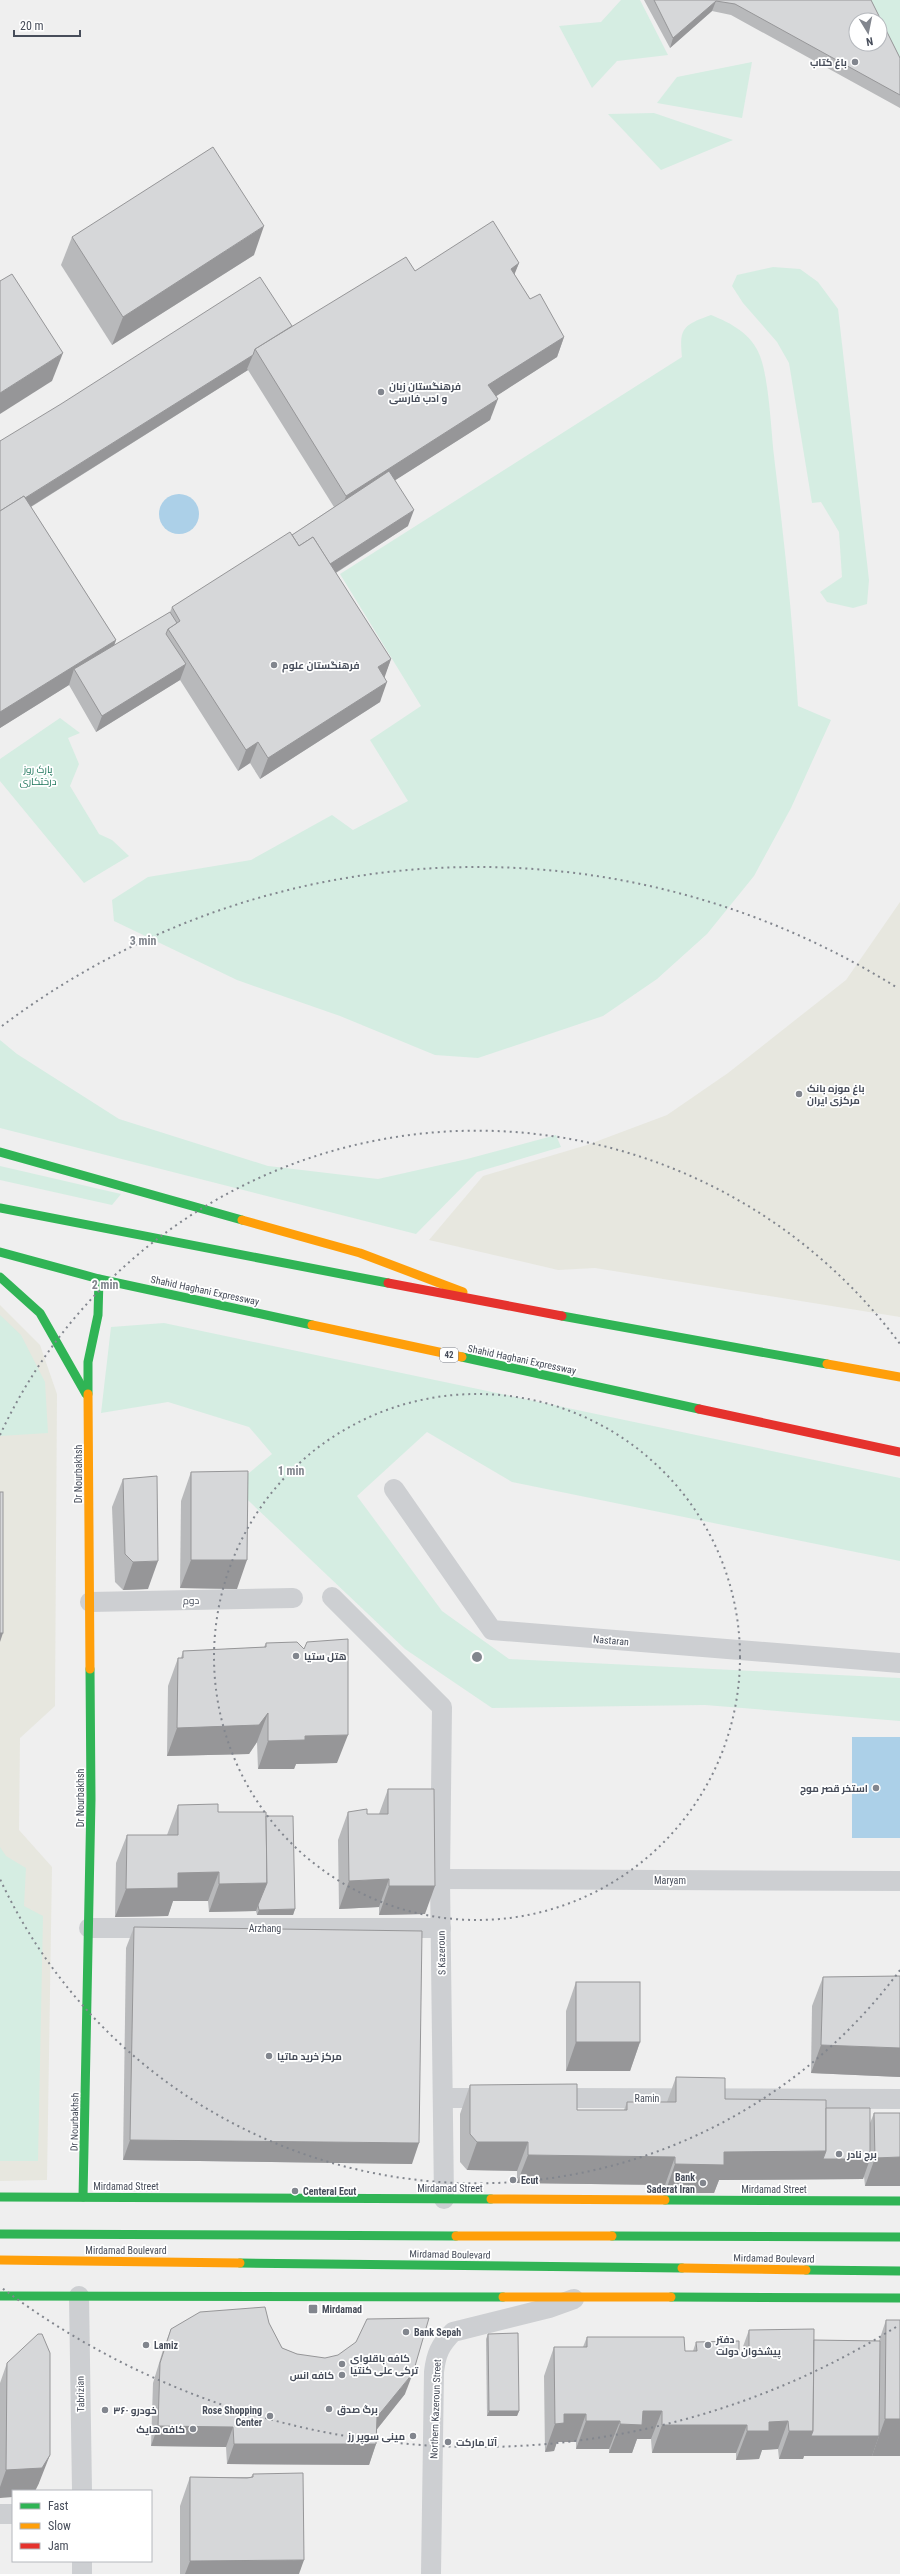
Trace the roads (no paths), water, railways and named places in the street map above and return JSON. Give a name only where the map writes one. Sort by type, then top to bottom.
[{"type":"main road","points":[[0,1152],[360,1253],[499,1305]]},
{"type":"main road","points":[[0,1208],[499,1305],[900,1377]]},
{"type":"main road","name":"Shahid Haghani Expressway","points":[[0,1252],[99,1278],[900,1452]]},
{"type":"main road","points":[[0,1277],[40,1313],[73,1368],[88,1399]]},
{"type":"main road","name":"Dr Nourbakhsh","points":[[83,2197],[91,1799],[88,1362],[98,1315],[99,1278]]},
{"type":"main road","name":"Mirdamad Street","points":[[0,2197],[900,2201]]},
{"type":"main road","name":"Mirdamad Boulevard","points":[[0,2234],[900,2237]]},
{"type":"main road","name":"Mirdamad Boulevard","points":[[0,2260],[897,2271]]},
{"type":"main road","points":[[857,2281],[897,2271]]},
{"type":"main road","points":[[796,2298],[834,2288]]},
{"type":"main road","points":[[0,2296],[900,2298]]},
{"type":"street","name":"Nastaran","points":[[394,1489],[492,1630],[900,1663]]},
{"type":"street","name":"S Kazeroun","points":[[332,1597],[442,1707],[440,1879],[444,2199]]},
{"type":"street","name":"دوم","points":[[90,1602],[293,1598]]},
{"type":"street","name":"Maryam","points":[[440,1879],[900,1881]]},
{"type":"street","name":"Arzhang","points":[[89,1928],[441,1928]]},
{"type":"street","name":"Ramin","points":[[442,2098],[900,2099]]},
{"type":"street","name":"Tabrizian","points":[[79,2296],[82,2490]]},
{"type":"street","name":"Northern Kazeroun Street","points":[[431,2574],[434,2372],[436,2356],[441,2343],[453,2332],[549,2308],[578,2298]]},
{"type":"street","points":[[0,2514],[12,2514]]},
{"type":"street","points":[[82,2562],[82,2574]]},
{"type":"water","points":[[183,494],[190,497],[196,503],[199,514],[198,522],[190,531],[183,534],[175,534],[168,531],[160,522],[159,510],[162,503],[171,495]]},
{"type":"water","name":"استخر قصر موج","points":[[852,1737],[900,1737],[900,1838],[852,1838]]},
{"type":"place","name":"باغ کتاب","points":[[855,62]]},
{"type":"place","name":"فرهنگستان زبان و ادب فارسی","points":[[381,392]]},
{"type":"place","name":"فرهنگستان علوم","points":[[274,665]]},
{"type":"place","name":"باغ موزه بانک مرکزی ایران","points":[[799,1094]]},
{"type":"place","name":"هتل ستیا","points":[[296,1656]]},
{"type":"place","name":"استخر قصر موج","points":[[876,1788]]},
{"type":"place","name":"مرکز خرید ماتیا","points":[[269,2056]]},
{"type":"place","name":"برج نادر","points":[[839,2154]]},
{"type":"place","name":"Ecut","points":[[513,2180]]},
{"type":"place","name":"Bank Saderat Iran","points":[[703,2183]]},
{"type":"place","name":"Centeral Ecut","points":[[295,2191]]},
{"type":"place","name":"Mirdamad","points":[[313,2309]]},
{"type":"place","name":"Bank Sepah","points":[[406,2332]]},
{"type":"place","name":"Lamiz","points":[[146,2345]]},
{"type":"place","name":"دفتر پیشخوان دولت","points":[[708,2345]]},
{"type":"place","name":"کافه باقلوای ترکی علی کنتیا","points":[[342,2364]]},
{"type":"place","name":"کافه انس","points":[[342,2375]]},
{"type":"place","name":"برگ صدق","points":[[329,2409]]},
{"type":"place","name":"خودرو ۳۶۰","points":[[105,2410]]},
{"type":"place","name":"Rose Shopping Center","points":[[270,2416]]},
{"type":"place","name":"کافه هایک","points":[[193,2429]]},
{"type":"place","name":"مینی سوپر رز","points":[[413,2436]]},
{"type":"place","name":"آتا مارکت","points":[[448,2442]]},
{"type":"park label","name":"پارک روز درختکاری","points":[[38,774]]}]
